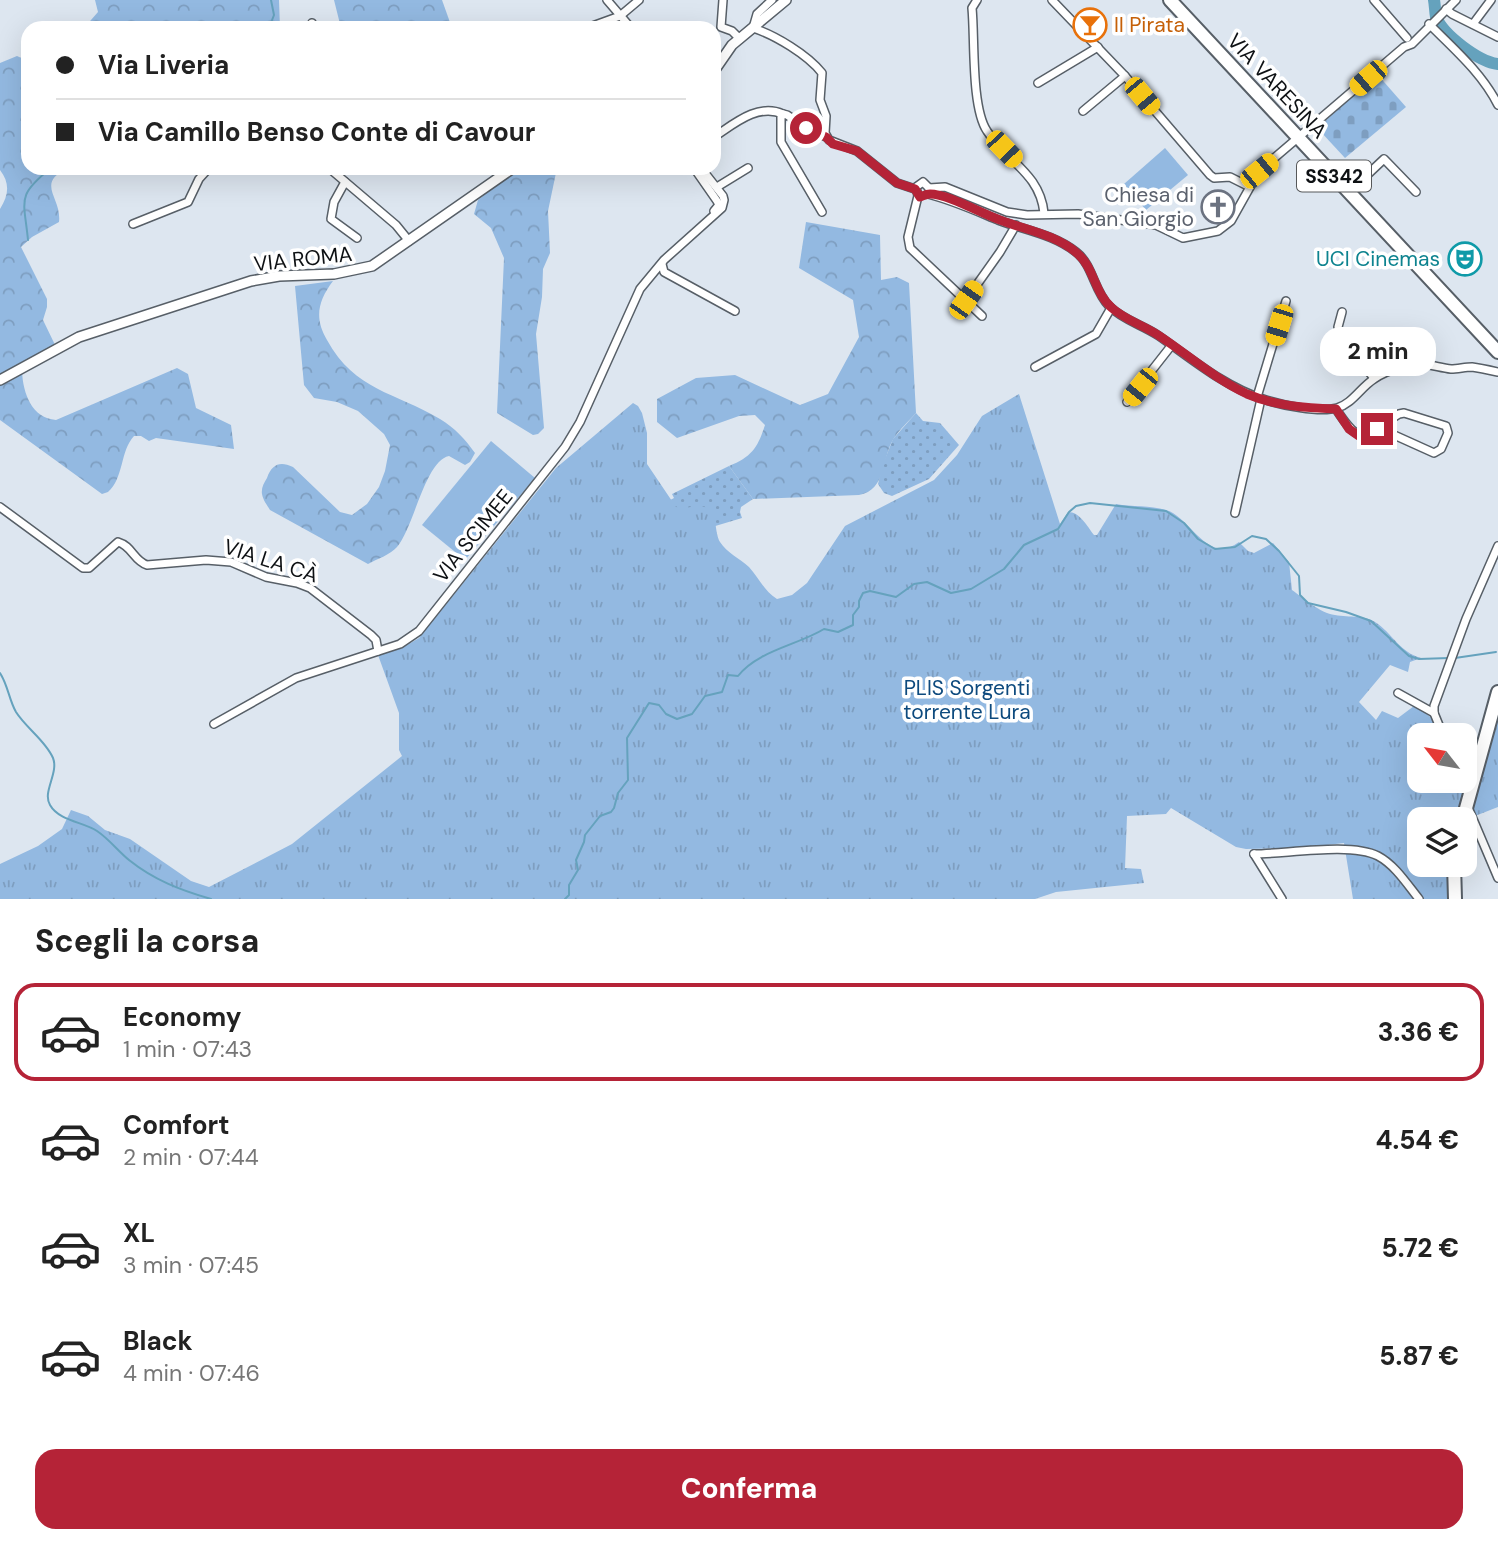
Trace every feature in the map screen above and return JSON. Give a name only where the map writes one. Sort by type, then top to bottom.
[{"type":"main road","name":"VIA VARESINA","points":[[1170,0],[1498,352]]},
{"type":"main road","points":[[1466,807],[1498,692]]},
{"type":"main road","points":[[1454,877],[1455,899]]},
{"type":"street","points":[[607,0],[625,21]]},
{"type":"street","points":[[606,21],[620,16],[639,0]]},
{"type":"street","points":[[723,0],[721,27],[732,31],[740,39]]},
{"type":"street","points":[[753,28],[757,14],[772,0]]},
{"type":"street","points":[[721,61],[732,45],[786,0]]},
{"type":"street","points":[[978,0],[972,8],[979,113],[987,131],[1038,190],[1044,213]]},
{"type":"street","points":[[1052,0],[1125,76],[1210,175],[1214,178],[1230,177],[1248,186]]},
{"type":"street","points":[[1374,0],[1407,38]]},
{"type":"street","points":[[721,132],[748,115],[773,110],[826,137],[833,144],[857,151],[897,183],[925,196],[929,191],[945,187],[1007,212],[1027,215],[1078,214],[1156,225],[1183,237],[1218,231],[1227,226],[1259,171],[1404,47],[1412,44],[1456,0]]},
{"type":"street","points":[[1473,24],[1490,0]]},
{"type":"street","points":[[1445,10],[1498,37]]},
{"type":"street","points":[[1404,47],[1407,38],[1431,23]]},
{"type":"street","points":[[1431,23],[1463,57],[1498,105]]},
{"type":"street","points":[[753,28],[769,33],[822,73],[820,100],[826,116],[826,137]]},
{"type":"street","points":[[1038,83],[1098,47]]},
{"type":"street","points":[[1083,111],[1125,76]]},
{"type":"street","points":[[783,114],[781,142],[822,212]]},
{"type":"street","points":[[1349,192],[1384,159],[1416,192]]},
{"type":"street","points":[[717,187],[748,167]]},
{"type":"street","points":[[133,223],[188,202],[203,175]]},
{"type":"street","points":[[341,175],[345,182],[396,225],[409,242]]},
{"type":"street","name":"VIA ROMA","points":[[0,380],[79,337],[260,278],[362,270],[380,262],[503,175]]},
{"type":"street","points":[[700,175],[721,202]]},
{"type":"street","points":[[707,175],[723,195],[721,202]]},
{"type":"street","points":[[345,182],[334,202],[331,219],[357,238]]},
{"type":"street","points":[[929,191],[927,184],[920,183],[908,237],[910,248],[982,316]]},
{"type":"street","points":[[929,191],[1067,246],[1086,264],[1111,308],[1158,335],[1230,384],[1259,398],[1295,406],[1336,409],[1353,398],[1374,378],[1413,363],[1453,369],[1471,367],[1498,372]]},
{"type":"street","name":"VIA SCIMEE","points":[[214,724],[296,678],[400,644],[419,631],[556,460],[580,422],[640,289],[721,202]]},
{"type":"street","points":[[966,300],[1016,225]]},
{"type":"street","points":[[662,263],[664,272],[735,311]]},
{"type":"street","points":[[1235,513],[1259,398],[1286,301]]},
{"type":"street","points":[[1035,367],[1096,334],[1111,308]]},
{"type":"street","points":[[1342,312],[1338,327],[1340,339],[1374,378]]},
{"type":"street","points":[[1127,402],[1171,346]]},
{"type":"street","points":[[1336,409],[1354,434],[1364,435],[1404,412],[1446,426],[1448,433],[1441,449],[1434,453],[1383,430],[1373,430]]},
{"type":"street","name":"VIA LA CÀ","points":[[0,506],[83,568],[89,568],[118,542],[128,546],[138,560],[147,565],[222,560],[266,577],[297,583],[321,595],[371,635],[376,640],[378,651]]},
{"type":"street","points":[[1434,713],[1452,656],[1498,546]]},
{"type":"street","points":[[1398,693],[1434,713],[1438,723]]},
{"type":"street","points":[[1466,793],[1498,878]]},
{"type":"street","points":[[1282,899],[1254,854],[1362,850],[1379,856],[1399,873],[1419,899]]},
{"type":"green space","points":[[95,0],[279,0],[280,21],[90,21],[98,12]]},
{"type":"green space","points":[[334,0],[442,0],[450,21],[339,21]]},
{"type":"green space","points":[[17,56],[21,58],[21,175],[58,175],[51,185],[59,222],[32,237],[21,247],[47,299],[43,320],[57,349],[22,371],[24,388],[30,403],[41,415],[56,420],[177,368],[188,374],[196,408],[231,425],[234,449],[156,438],[149,441],[141,436],[134,436],[126,449],[117,479],[108,492],[102,494],[0,420],[0,209],[7,189],[0,170],[0,63]]},
{"type":"green space","points":[[1377,74],[1406,107],[1345,158],[1320,131],[1323,123]]},
{"type":"green space","points":[[1165,148],[1188,175],[1146,210],[1124,184]]},
{"type":"green space","points":[[510,175],[556,175],[548,211],[550,253],[543,269],[536,334],[544,428],[538,434],[533,435],[497,413],[504,258],[491,228],[474,214],[478,200]]},
{"type":"green space","points":[[806,222],[880,235],[881,280],[897,277],[909,283],[916,413],[894,438],[879,480],[868,492],[859,495],[753,499],[729,466],[753,450],[765,425],[755,415],[739,416],[677,438],[657,422],[657,399],[696,378],[735,375],[800,405],[828,394],[859,337],[853,300],[799,268]]},
{"type":"green space","points":[[333,281],[321,303],[319,317],[323,332],[338,357],[363,380],[445,422],[475,453],[465,465],[449,456],[441,461],[426,482],[397,547],[368,564],[270,510],[262,494],[271,470],[280,464],[288,465],[340,512],[352,515],[367,504],[379,487],[385,471],[390,445],[384,434],[358,411],[337,402],[314,398],[304,385],[295,286]]},
{"type":"green space","name":"PLIS Sorgenti torrente Lura","points":[[1019,394],[1060,524],[1068,512],[1076,514],[1094,535],[1097,535],[1116,504],[1166,510],[1175,514],[1208,544],[1218,548],[1228,548],[1239,542],[1254,553],[1273,543],[1289,562],[1292,590],[1329,614],[1373,621],[1402,648],[1421,658],[1410,662],[1408,672],[1390,665],[1359,702],[1376,720],[1382,711],[1398,718],[1414,706],[1435,723],[1407,723],[1407,793],[1464,794],[1461,807],[1407,807],[1407,877],[1450,877],[1450,899],[1353,899],[1344,843],[1301,848],[1236,847],[1171,808],[1166,814],[1127,816],[1125,868],[1141,869],[1144,883],[1056,892],[1035,899],[0,899],[0,864],[38,846],[62,829],[71,810],[88,816],[105,830],[130,839],[191,881],[209,887],[292,844],[402,756],[399,750],[399,713],[378,655],[402,648],[419,638],[556,468],[633,403],[642,413],[647,433],[647,464],[676,507],[700,506],[710,510],[723,546],[749,567],[777,599],[792,595],[807,583],[845,526],[934,480],[957,455],[982,416]]},
{"type":"green space","points":[[916,413],[923,421],[940,423],[959,445],[929,479],[892,496],[884,493],[878,484],[883,464],[893,439]]},
{"type":"green space","points":[[491,441],[535,478],[465,560],[422,525]]},
{"type":"green space","points":[[729,466],[753,499],[741,507],[742,518],[672,539],[634,519],[674,498],[672,494]]},
{"type":"green space","points":[[1498,701],[1498,807],[1477,815],[1477,807],[1473,807],[1471,801],[1473,793],[1477,793],[1477,779]]},
{"type":"waterway","points":[[271,0],[274,15],[272,21]]},
{"type":"waterway","points":[[1434,0],[1436,17],[1446,32],[1472,53],[1498,64]]},
{"type":"waterway","points":[[28,240],[25,199],[32,185],[42,175]]},
{"type":"waterway","points":[[565,899],[578,870],[576,860],[585,835],[600,816],[611,812],[618,793],[628,780],[627,738],[649,703],[659,705],[666,714],[677,719],[692,714],[705,696],[722,692],[728,675],[738,676],[756,660],[824,629],[838,632],[853,625],[853,615],[859,607],[863,593],[870,591],[896,597],[914,584],[927,582],[951,593],[971,589],[1004,569],[1024,545],[1058,529],[1076,506],[1090,503],[1166,511],[1184,523],[1198,539],[1215,549],[1235,547],[1252,536],[1266,539],[1299,576],[1300,595],[1308,603],[1371,621],[1409,656],[1419,659],[1449,658]]},
{"type":"waterway","points":[[1455,658],[1496,652]]},
{"type":"waterway","points":[[0,673],[16,712],[53,758],[54,770],[48,800],[54,810],[65,818],[97,831],[129,860],[158,879],[211,899]]},
{"type":"place","name":"Il Pirata","points":[[1090,25]]},
{"type":"place","name":"Chiesa di San Giorgio","points":[[1218,207]]},
{"type":"place","name":"UCI Cinemas","points":[[1465,259]]},
{"type":"route","points":[[806,128],[826,137],[833,144],[857,151],[897,183],[915,189],[920,197],[928,194],[947,199],[1038,232],[1067,246],[1086,264],[1105,302],[1111,308],[1158,335],[1211,373],[1248,394],[1280,404],[1336,409],[1349,429],[1359,436],[1377,429]]}]
